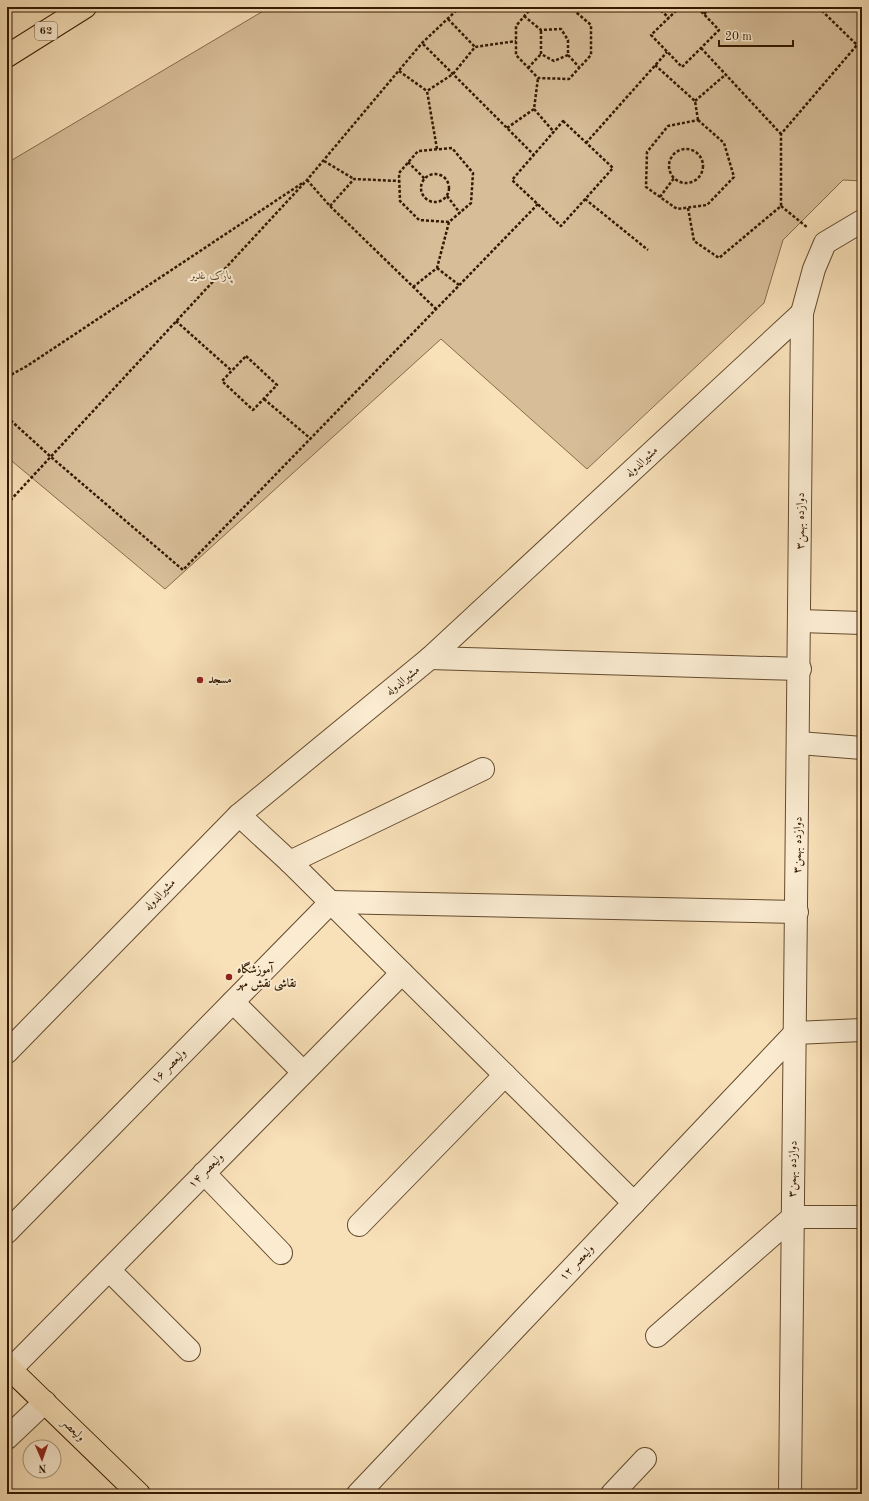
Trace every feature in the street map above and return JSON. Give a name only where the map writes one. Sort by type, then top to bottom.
[{"type":"main road","name":"62","points":[[7,56],[85,7]]},
{"type":"main road","name":"ولیعصر","points":[[9,1368],[139,1494]]},
{"type":"street","points":[[825,242],[862,221]]},
{"type":"street","name":"دوازده بهمن۳","points":[[790,1494],[800,669],[802,313],[814,269],[825,242]]},
{"type":"street","name":"مشیرالدوله","points":[[7,1052],[239,815],[430,658],[802,313]]},
{"type":"street","points":[[800,621],[862,624]]},
{"type":"street","points":[[430,658],[800,669]]},
{"type":"street","points":[[799,743],[862,748]]},
{"type":"street","points":[[290,862],[483,769]]},
{"type":"street","points":[[239,815],[331,902],[634,1203]]},
{"type":"street","points":[[331,902],[797,912]]},
{"type":"street","name":"ولیعصر ۱۶","points":[[7,1232],[331,902]]},
{"type":"street","name":"ولیعصر ۱۴","points":[[9,1368],[109,1270],[402,973]]},
{"type":"street","points":[[233,1002],[303,1072]]},
{"type":"street","points":[[795,1033],[862,1030]]},
{"type":"street","name":"ولیعصر ۱۲","points":[[358,1494],[795,1033]]},
{"type":"street","points":[[359,1225],[505,1075]]},
{"type":"street","points":[[204,1173],[281,1253]]},
{"type":"street","points":[[658,1336],[793,1218],[862,1217]]},
{"type":"street","points":[[109,1270],[189,1350]]},
{"type":"street","points":[[7,1438],[45,1402]]},
{"type":"street","points":[[612,1494],[645,1460]]},
{"type":"path","points":[[7,504],[307,180],[422,44],[460,7]]},
{"type":"path","points":[[532,7],[516,26],[516,55],[538,78],[569,79],[591,55],[591,25],[570,7]]},
{"type":"path","points":[[657,7],[669,18]]},
{"type":"path","points":[[680,7],[651,36],[682,67],[719,30],[697,7]]},
{"type":"path","points":[[704,14],[711,7]]},
{"type":"path","points":[[781,206],[781,134],[857,45],[818,7]]},
{"type":"path","points":[[524,16],[540,30],[561,29],[568,40],[568,55],[579,67]]},
{"type":"path","points":[[448,19],[475,47]]},
{"type":"path","points":[[528,68],[541,54],[540,30]]},
{"type":"path","points":[[427,91],[453,74],[475,47],[516,41]]},
{"type":"path","points":[[422,44],[534,155]]},
{"type":"path","points":[[701,48],[781,134]]},
{"type":"path","points":[[586,143],[667,52]]},
{"type":"path","points":[[541,54],[554,61],[568,55]]},
{"type":"path","points":[[656,65],[695,101],[698,120],[724,143],[734,177],[707,205],[677,209],[646,187],[647,152],[668,126],[698,120]]},
{"type":"path","points":[[399,71],[427,91],[437,149]]},
{"type":"path","points":[[695,101],[725,74]]},
{"type":"path","points":[[507,128],[534,109],[538,78]]},
{"type":"path","points":[[534,109],[554,132]]},
{"type":"path","points":[[563,121],[586,143],[613,168],[562,226],[512,180],[563,121]]},
{"type":"path","points":[[413,287],[437,268],[449,222],[471,203],[474,173],[452,148],[418,151],[399,173],[400,201],[419,220],[449,222]]},
{"type":"path","points":[[680,150],[692,150],[701,157],[704,168],[702,174],[694,182],[683,183],[674,178],[669,168],[670,162],[675,153],[680,150]]},
{"type":"path","points":[[324,161],[354,179],[399,181]]},
{"type":"path","points":[[408,162],[425,179]]},
{"type":"path","points":[[433,175],[442,176],[448,183],[449,187],[447,196],[440,202],[431,202],[422,192],[422,183],[425,179],[433,175]]},
{"type":"path","points":[[660,197],[674,178]]},
{"type":"path","points":[[330,206],[354,179]]},
{"type":"path","points":[[307,180],[330,206],[436,309]]},
{"type":"path","points":[[7,377],[27,366],[307,180]]},
{"type":"path","points":[[447,196],[460,213]]},
{"type":"path","points":[[585,199],[648,250]]},
{"type":"path","points":[[7,417],[51,457],[183,570],[538,204]]},
{"type":"path","points":[[688,208],[694,241],[719,258],[781,206]]},
{"type":"path","points":[[781,206],[825,242]]},
{"type":"path","points":[[437,268],[460,285]]},
{"type":"path","points":[[176,321],[232,371]]},
{"type":"path","points":[[246,356],[276,385],[253,410],[222,381],[232,371],[246,356]]},
{"type":"path","points":[[264,398],[311,438]]},
{"type":"green space","name":"پارک غدیر","points":[[270,7],[862,7],[862,181],[843,180],[783,240],[764,303],[587,469],[441,339],[165,589],[7,457],[7,163]]},
{"type":"place","name":"مسجد","points":[[200,680]]},
{"type":"place","name":"آموزشگاه نقاشی نقش مهر","points":[[229,977]]}]
